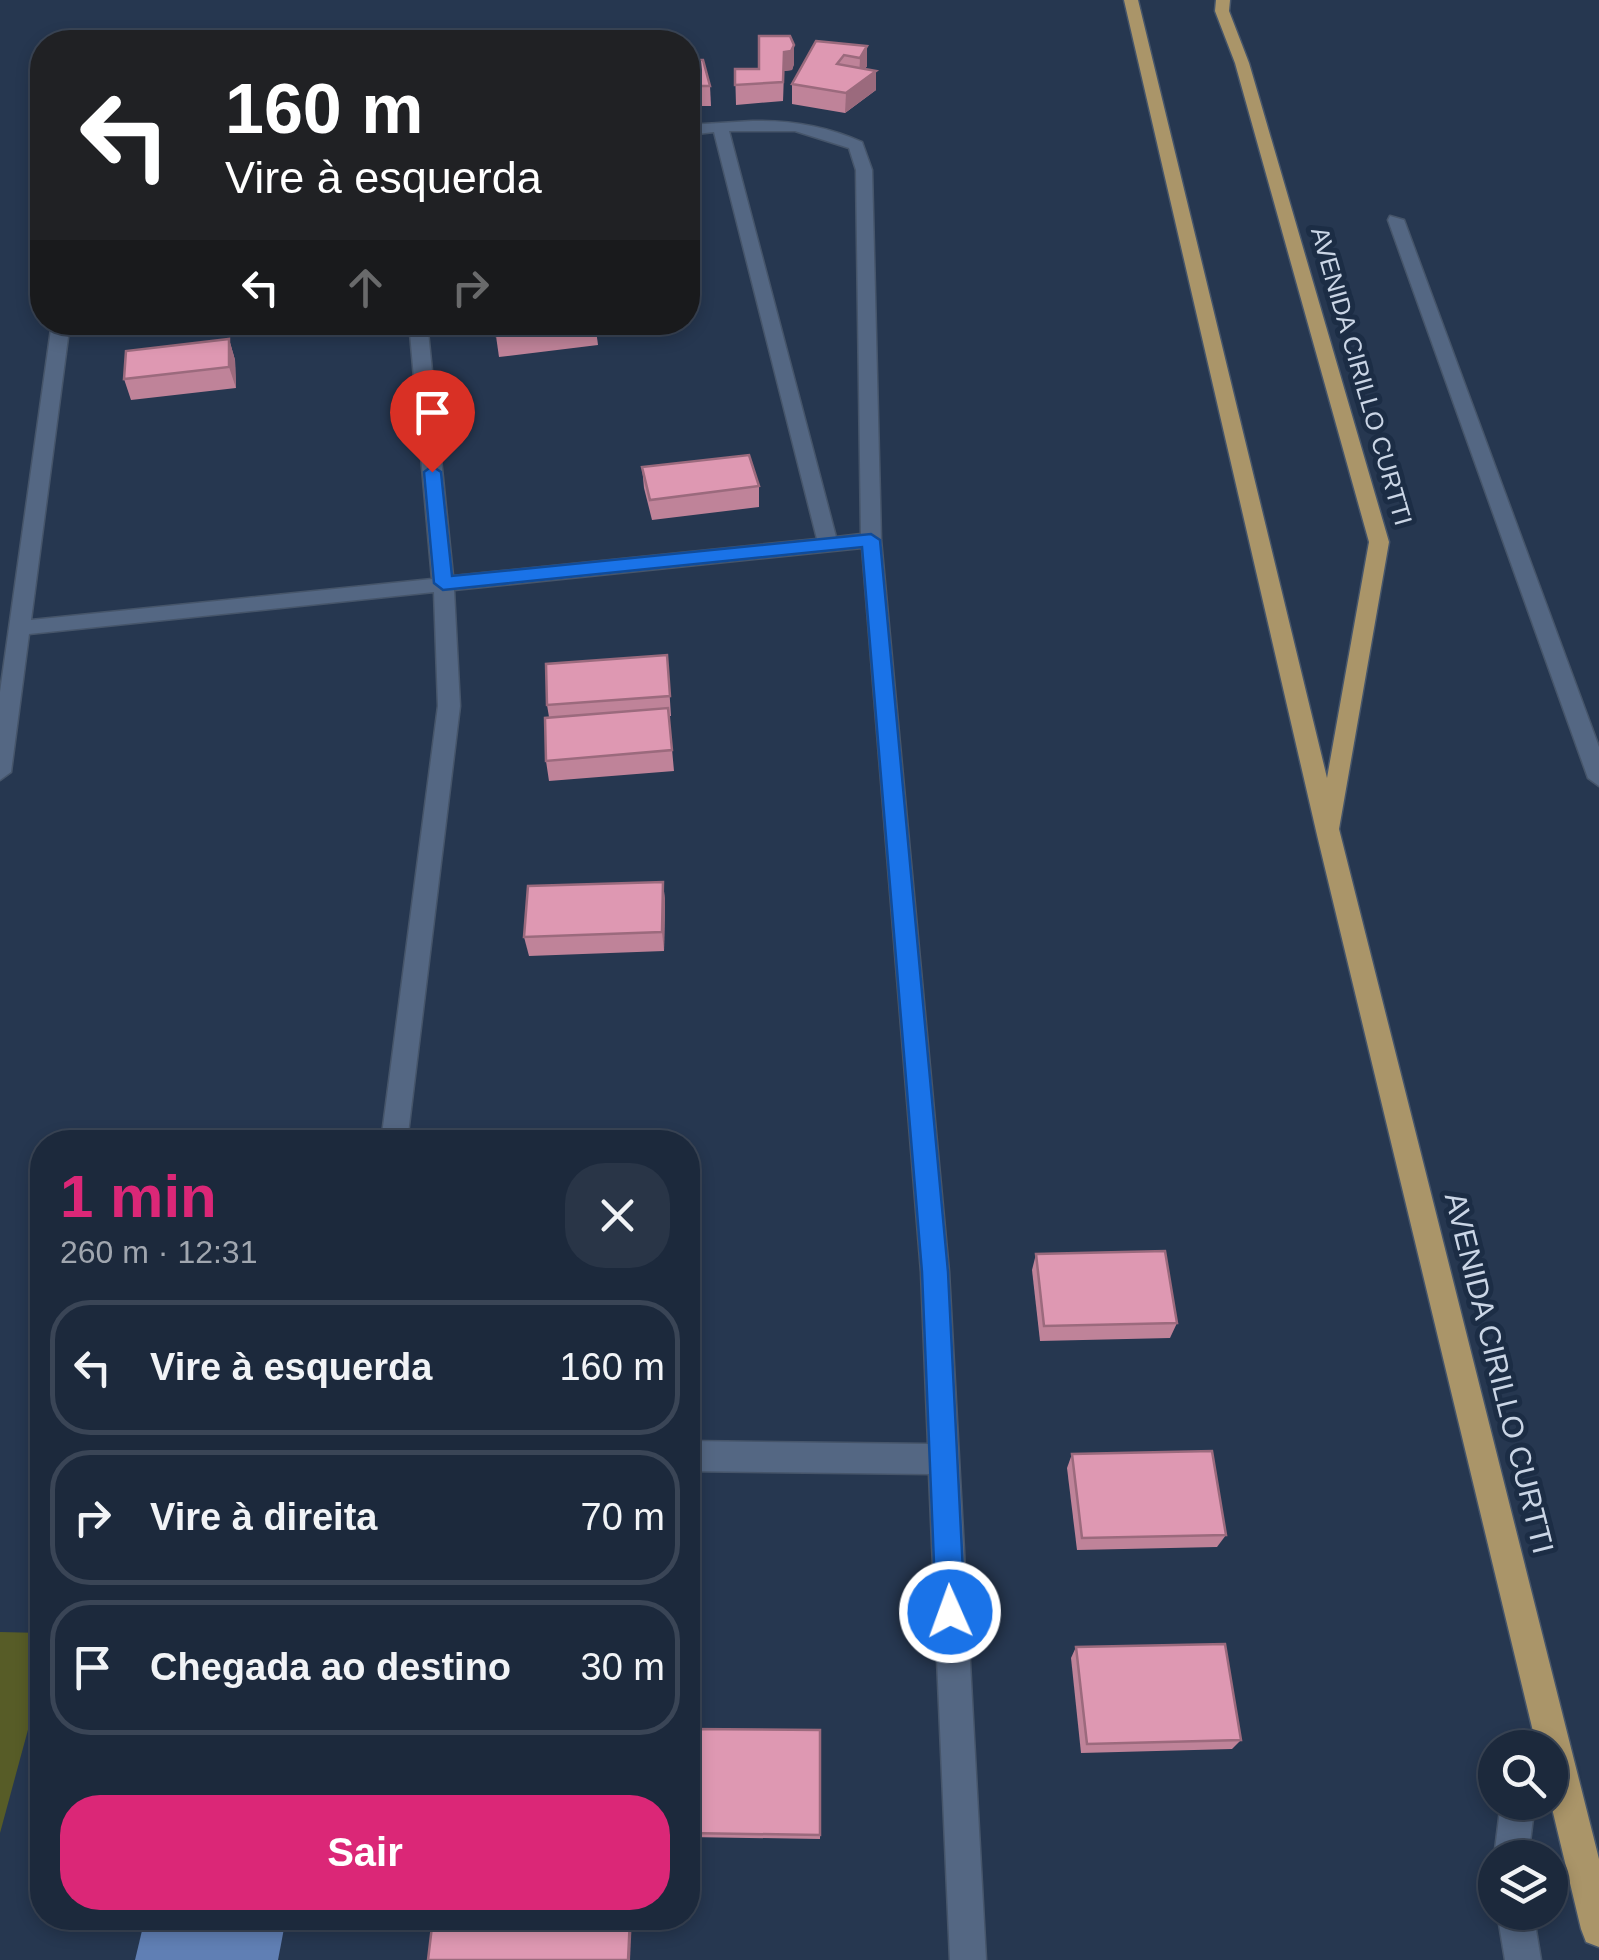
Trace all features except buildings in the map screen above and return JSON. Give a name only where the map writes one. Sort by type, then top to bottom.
[{"type":"main road","name":"AVENIDA CIRILLO CURTTI","points":[[1130,0],[1329,834],[1599,1929]]},
{"type":"main road","name":"AVENIDA CIRILLO CURTTI","points":[[1223,0],[1222,11],[1242,63],[1378,542],[1329,834]]},
{"type":"street","points":[[700,129],[784,126],[833,133],[856,146],[864,170],[871,540],[933,1252],[968,1960]]},
{"type":"street","points":[[720,127],[828,543]]},
{"type":"street","points":[[1396,220],[1592,742],[1599,778]]},
{"type":"street","points":[[0,772],[60,335]]},
{"type":"street","points":[[396,1130],[449,706],[443,583],[419,335]]},
{"type":"street","points":[[21,628],[871,540]]},
{"type":"street","points":[[700,1456],[946,1459]]},
{"type":"street","points":[[1540,1730],[1547,1708]]},
{"type":"street","points":[[1518,1930],[1524,1960]]},
{"type":"green space","points":[[0,1632],[30,1633],[30,1722],[0,1833]]},
{"type":"water","points":[[142,1930],[284,1930],[278,1960],[135,1960]]},
{"type":"route","points":[[432,472],[443,583],[871,540],[935,1272],[950,1612]]}]
